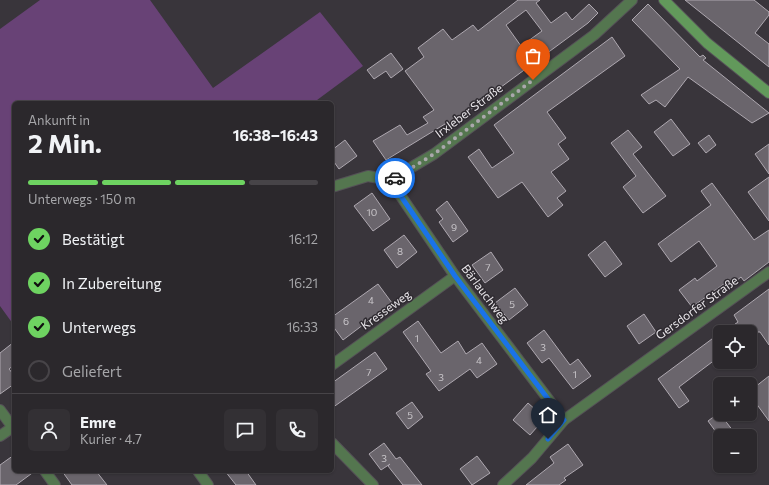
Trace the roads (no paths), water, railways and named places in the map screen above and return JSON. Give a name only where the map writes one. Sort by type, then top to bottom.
[{"type":"main road","points":[[664,0],[707,43],[769,94]]},
{"type":"street","name":"Irxleber Straße","points":[[390,180],[434,154],[594,35],[632,0]]},
{"type":"street","points":[[334,186],[368,176],[390,180]]},
{"type":"street","name":"Bärlauchweg","points":[[390,180],[455,276],[564,420]]},
{"type":"street","name":"Gersdorfer Straße","points":[[503,485],[532,458],[564,420],[769,272]]},
{"type":"street","name":"Kresseweg","points":[[334,364],[455,276]]},
{"type":"street","points":[[0,410],[12,427]]},
{"type":"street","points":[[0,436],[12,429]]},
{"type":"street","points":[[334,445],[373,485]]},
{"type":"street","points":[[46,473],[55,485]]},
{"type":"street","points":[[199,473],[208,485]]}]
